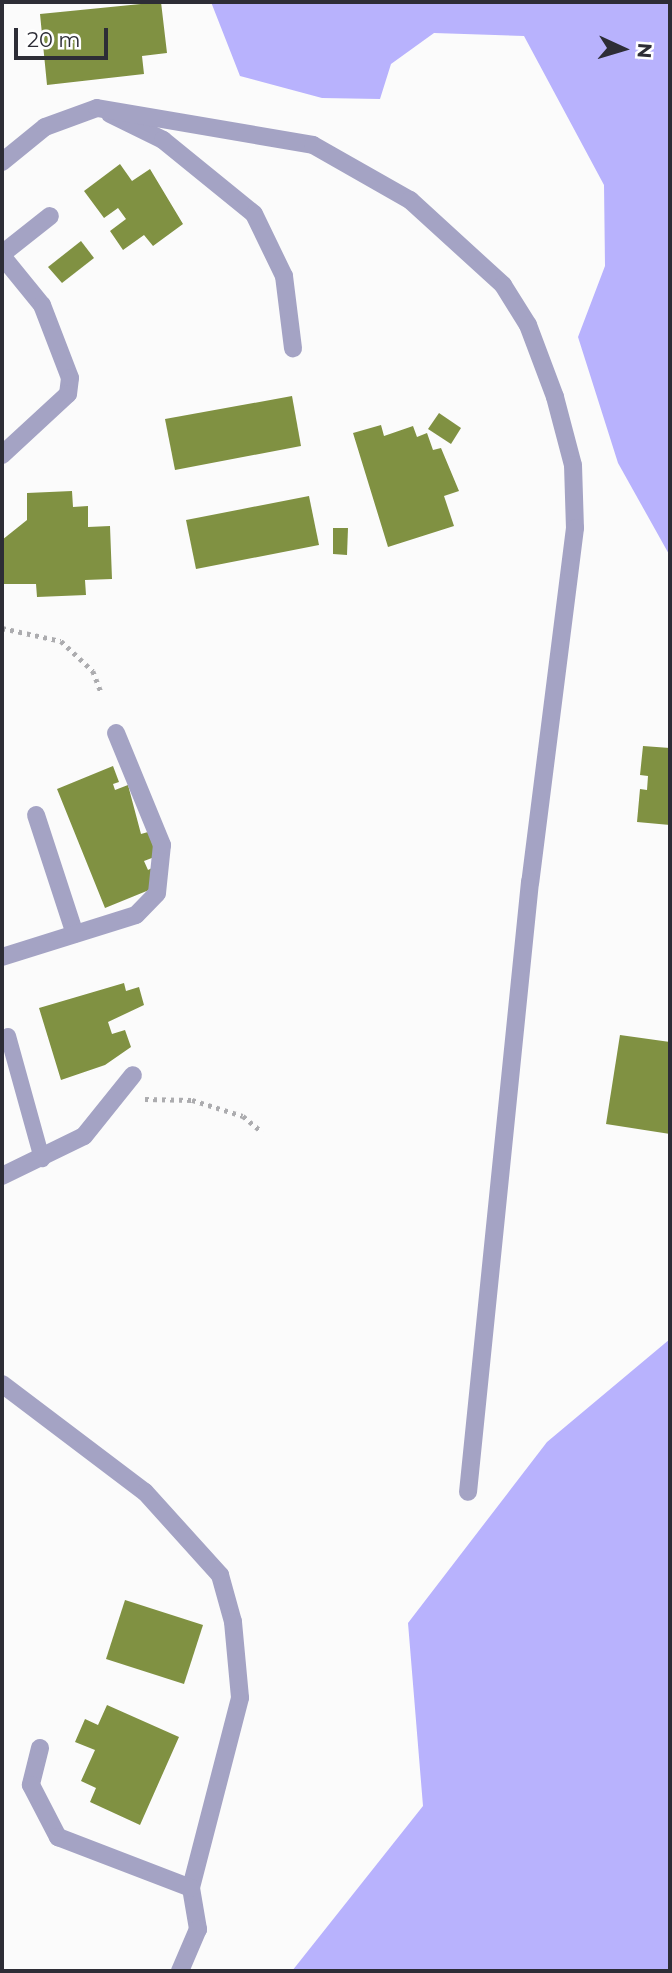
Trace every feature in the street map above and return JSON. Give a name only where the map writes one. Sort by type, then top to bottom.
[{"type":"street","points":[[97,108],[163,140],[254,214],[284,276],[293,348]]},
{"type":"street","points":[[2,162],[46,127],[97,108],[313,145],[410,200],[503,285],[528,325],[573,466],[575,528],[529,896],[468,1492]]},
{"type":"street","points":[[2,455],[68,394],[70,378],[42,305],[2,255],[50,216]]},
{"type":"street","points":[[2,957],[149,907],[163,872],[162,845],[116,733]]},
{"type":"street","points":[[36,815],[75,934]]},
{"type":"street","points":[[2,1175],[84,1136],[133,1075]]},
{"type":"street","points":[[2,1384],[145,1492],[220,1575],[233,1622],[240,1698],[191,1888],[198,1929],[180,1971]]},
{"type":"street","points":[[40,1748],[31,1785],[58,1837],[191,1888]]},
{"type":"lane","points":[[8,1036],[42,1158]]},
{"type":"path","points":[[2,628],[36,634],[70,647],[93,671],[102,694]]},
{"type":"path","points":[[116,1098],[192,1100],[243,1115],[262,1132]]},
{"type":"shaded area","points":[[211,2],[670,2],[670,556],[618,463],[578,337],[605,266],[604,185],[524,36],[434,33],[391,64],[380,99],[322,98],[240,76]]},
{"type":"shaded area","points":[[670,1339],[670,1971],[292,1971],[423,1806],[408,1623],[547,1442]]},
{"type":"building","points":[[161,2],[167,53],[142,56],[144,74],[47,85],[40,14]]},
{"type":"building","points":[[120,164],[132,181],[150,169],[183,224],[153,246],[144,235],[123,250],[110,231],[126,219],[118,208],[104,218],[84,191]]},
{"type":"building","points":[[81,241],[94,258],[62,283],[48,267]]},
{"type":"building","points":[[292,396],[301,446],[175,470],[165,419]]},
{"type":"building","points":[[439,413],[461,428],[451,444],[428,429]]},
{"type":"building","points":[[381,425],[384,436],[413,426],[417,437],[427,433],[433,450],[441,448],[459,491],[444,496],[454,526],[388,547],[353,433]]},
{"type":"building","points":[[72,491],[73,507],[88,506],[88,527],[110,526],[112,579],[85,580],[86,595],[37,597],[36,584],[2,584],[2,540],[27,520],[27,493]]},
{"type":"building","points":[[309,496],[319,545],[196,569],[186,520]]},
{"type":"building","points":[[333,528],[348,528],[347,555],[333,554]]},
{"type":"building","points":[[643,746],[670,748],[670,825],[637,822],[640,789],[647,790],[648,776],[640,775]]},
{"type":"building","points":[[113,766],[119,782],[113,784],[115,790],[128,785],[141,834],[148,832],[157,856],[144,861],[148,870],[152,868],[154,888],[105,908],[57,789]]},
{"type":"building","points":[[124,983],[126,991],[139,987],[144,1005],[108,1022],[112,1034],[125,1030],[131,1047],[105,1065],[61,1080],[39,1008]]},
{"type":"building","points":[[620,1035],[670,1042],[670,1134],[606,1124]]},
{"type":"building","points":[[125,1600],[203,1625],[184,1684],[106,1659]]},
{"type":"building","points":[[107,1705],[179,1737],[140,1825],[90,1802],[96,1788],[81,1781],[95,1750],[75,1742],[85,1719],[98,1725]]}]
